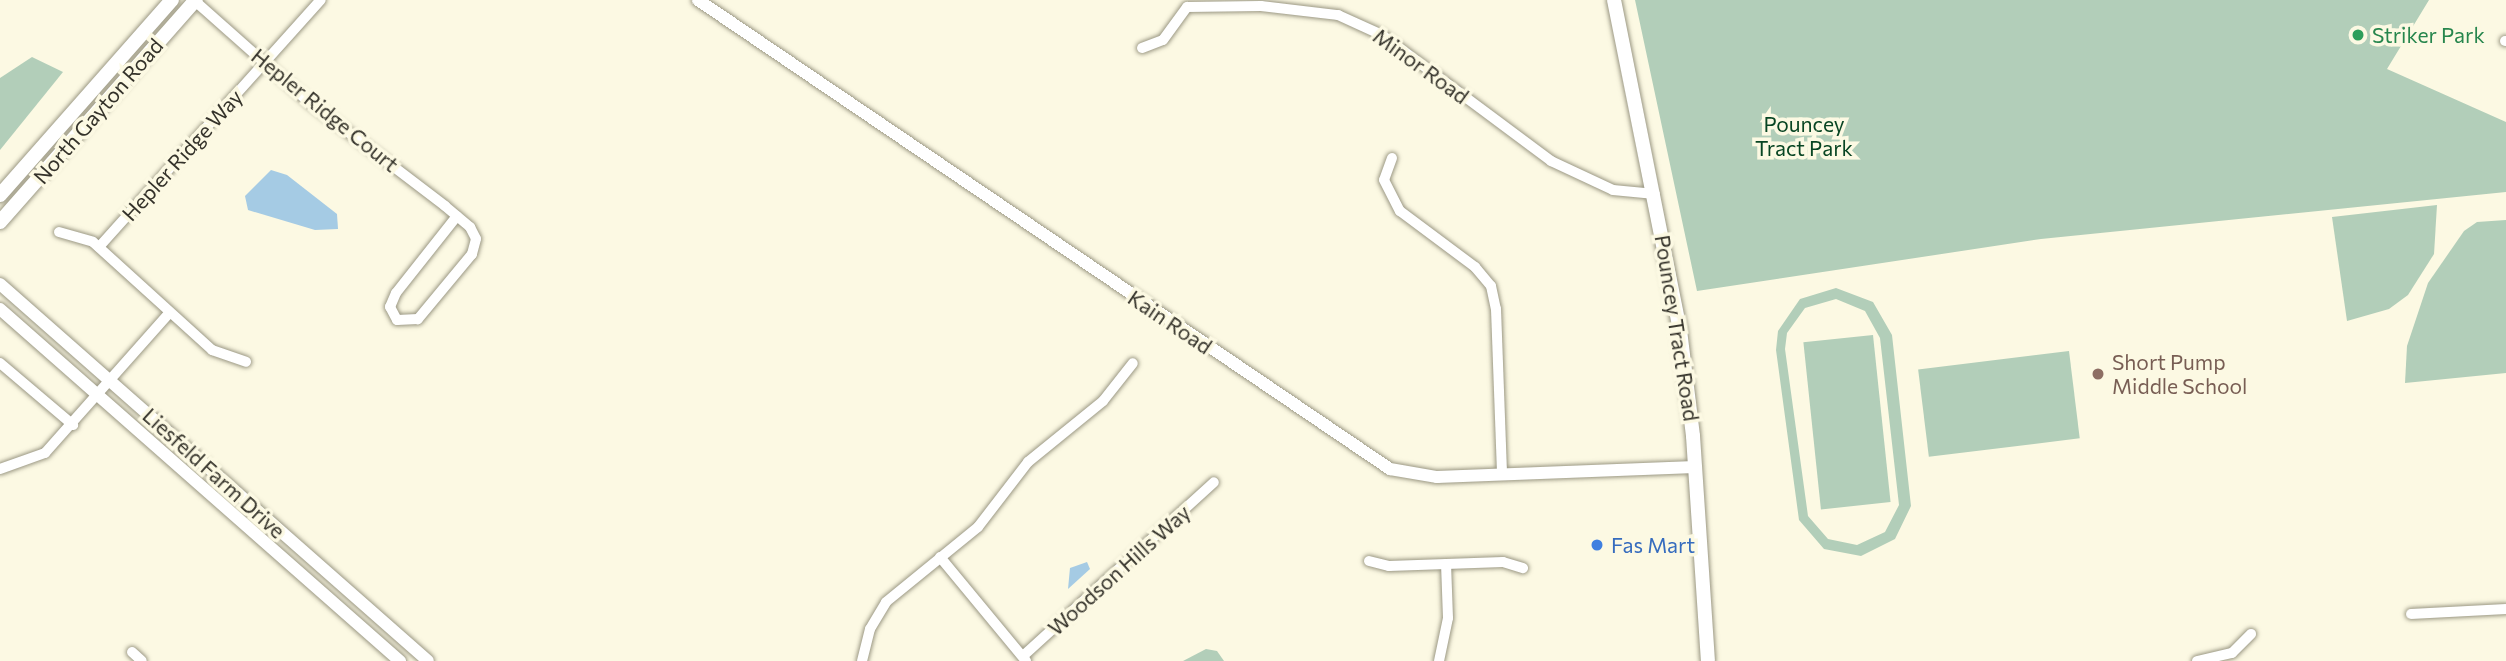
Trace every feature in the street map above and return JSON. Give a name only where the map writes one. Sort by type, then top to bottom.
[{"type":"main road","name":"North Gayton Road","points":[[0,195],[172,0]]},
{"type":"main road","name":"Pouncey Tract Road","points":[[1614,0],[1655,194],[1680,330],[1695,467],[1708,661]]},
{"type":"main road","name":"North Gayton Road","points":[[0,222],[195,1]]},
{"type":"street","name":"Hepler Ridge Way","points":[[99,247],[321,0]]},
{"type":"street","name":"Kain Road","points":[[698,0],[1380,465],[1415,476],[1695,467]]},
{"type":"street","name":"Hepler Ridge Court","points":[[195,1],[265,63],[457,216],[474,233],[472,254],[418,320],[397,320],[390,307],[396,293],[457,216]]},
{"type":"street","name":"Minor Road","points":[[1142,48],[1163,40],[1187,7],[1261,6],[1338,15],[1382,35],[1551,161],[1613,190],[1655,194]]},
{"type":"street","points":[[1392,158],[1384,180],[1400,211],[1475,267],[1491,286],[1496,309],[1502,474]]},
{"type":"street","points":[[58,232],[99,247],[218,354],[246,362]]},
{"type":"street","name":"Liesfeld Farm Drive","points":[[0,284],[428,661]]},
{"type":"street","name":"Liesfeld Farm Drive","points":[[0,309],[399,660]]},
{"type":"street","points":[[0,469],[44,453],[73,425],[170,312]]},
{"type":"street","points":[[0,363],[73,425]]},
{"type":"street","points":[[862,661],[870,629],[886,602],[978,527],[1028,462],[1103,401],[1133,363]]},
{"type":"street","name":"Woodson Hills Way","points":[[1024,659],[1214,482]]},
{"type":"street","points":[[940,556],[1024,659]]},
{"type":"street","points":[[1369,561],[1389,566],[1503,562],[1523,568]]},
{"type":"street","points":[[1438,661],[1448,618],[1446,564]]},
{"type":"street","points":[[2411,614],[2506,609]]},
{"type":"street","points":[[2197,661],[2232,653],[2250,634]]},
{"type":"street","points":[[399,660],[410,646]]},
{"type":"street","points":[[132,652],[142,661]]},
{"type":"green space","name":"Pouncey Tract Park","points":[[1635,0],[2429,0],[2387,69],[2506,122],[2506,192],[2041,239],[1697,291]]},
{"type":"green space","points":[[32,57],[63,72],[0,150],[0,78]]},
{"type":"green space","points":[[2437,205],[2434,254],[2408,295],[2389,309],[2347,321],[2332,217]]},
{"type":"green space","points":[[2506,220],[2506,373],[2405,383],[2407,346],[2428,283],[2464,231],[2477,222]]},
{"type":"green space","points":[[1836,288],[1873,302],[1892,335],[1911,506],[1895,539],[1861,556],[1824,549],[1799,520],[1776,350],[1778,331],[1800,299]],"holes":[[[1836,299],[1865,311],[1880,338],[1899,505],[1885,532],[1857,545],[1828,539],[1808,516],[1785,349],[1787,333],[1805,308]]]},
{"type":"green space","points":[[1873,335],[1891,502],[1821,509],[1803,342]]},
{"type":"green space","points":[[2069,351],[2080,438],[1929,457],[1918,370]]},
{"type":"green space","points":[[1206,649],[1217,651],[1224,661],[1183,661]]},
{"type":"water","points":[[271,170],[287,175],[337,214],[338,229],[315,230],[248,210],[245,196]]},
{"type":"water","points":[[1087,562],[1090,569],[1068,589],[1070,568]]},
{"type":"place","name":"Striker Park","points":[[2358,35]]},
{"type":"place","name":"Short Pump Middle School","points":[[2098,374]]},
{"type":"place","name":"Fas Mart","points":[[1597,545]]}]
